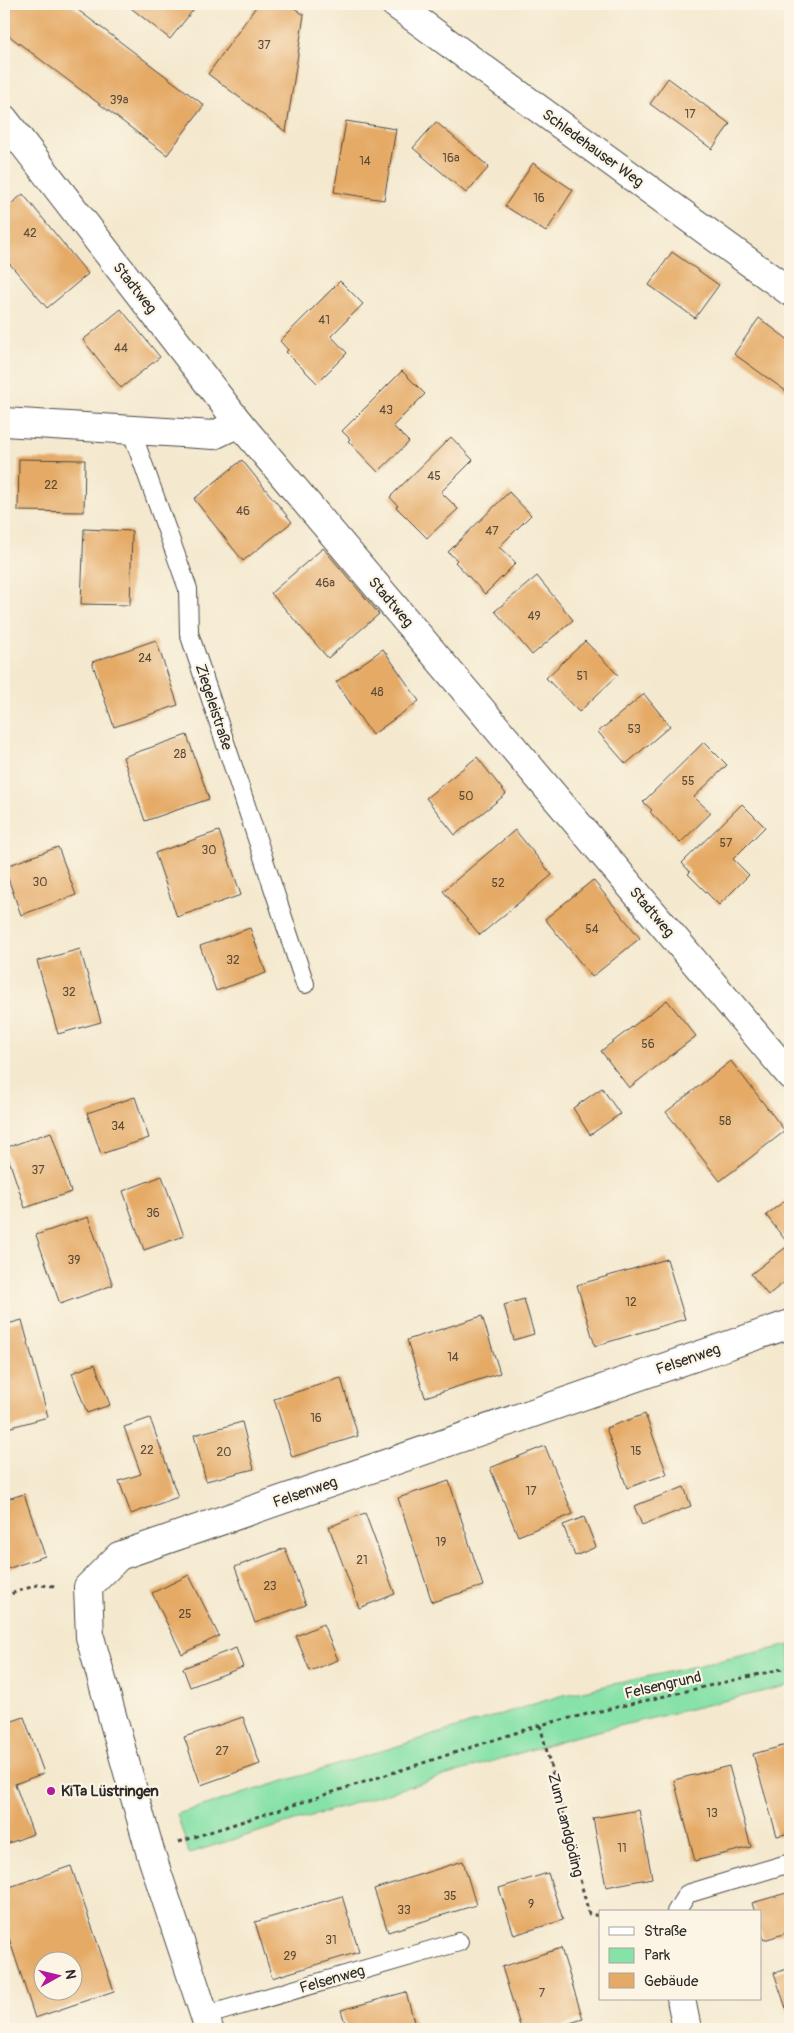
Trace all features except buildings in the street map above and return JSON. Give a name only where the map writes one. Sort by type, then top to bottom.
[{"type":"street","name":"Schledehauser Weg","points":[[395,4],[790,292]]},
{"type":"street","name":"Stadtweg","points":[[4,119],[239,423],[790,1075]]},
{"type":"street","points":[[4,422],[214,435],[239,423]]},
{"type":"street","name":"Felsenweg","points":[[207,2022],[150,1851],[90,1637],[88,1587],[119,1556],[790,1324]]},
{"type":"street","points":[[681,2000],[687,2029]]},
{"type":"lane","name":"Ziegeleistraße","points":[[131,430],[188,588],[189,633],[305,984]]},
{"type":"lane","points":[[677,1910],[687,1894],[790,1863]]},
{"type":"lane","name":"Felsenweg","points":[[207,2022],[459,1942]]},
{"type":"path","points":[[4,1596],[37,1585],[88,1587]]},
{"type":"path","name":"Felsengrund","points":[[540,1725],[790,1667]]},
{"type":"path","points":[[150,1851],[540,1725]]},
{"type":"path","name":"Zum Landgöding","points":[[540,1725],[589,1914],[599,1916]]},
{"type":"green space","points":[[790,1645],[790,1685],[573,1737],[189,1853],[177,1814],[560,1696]]},
{"type":"place","name":"KiTa Lüstringen","points":[[51,1791]]}]
